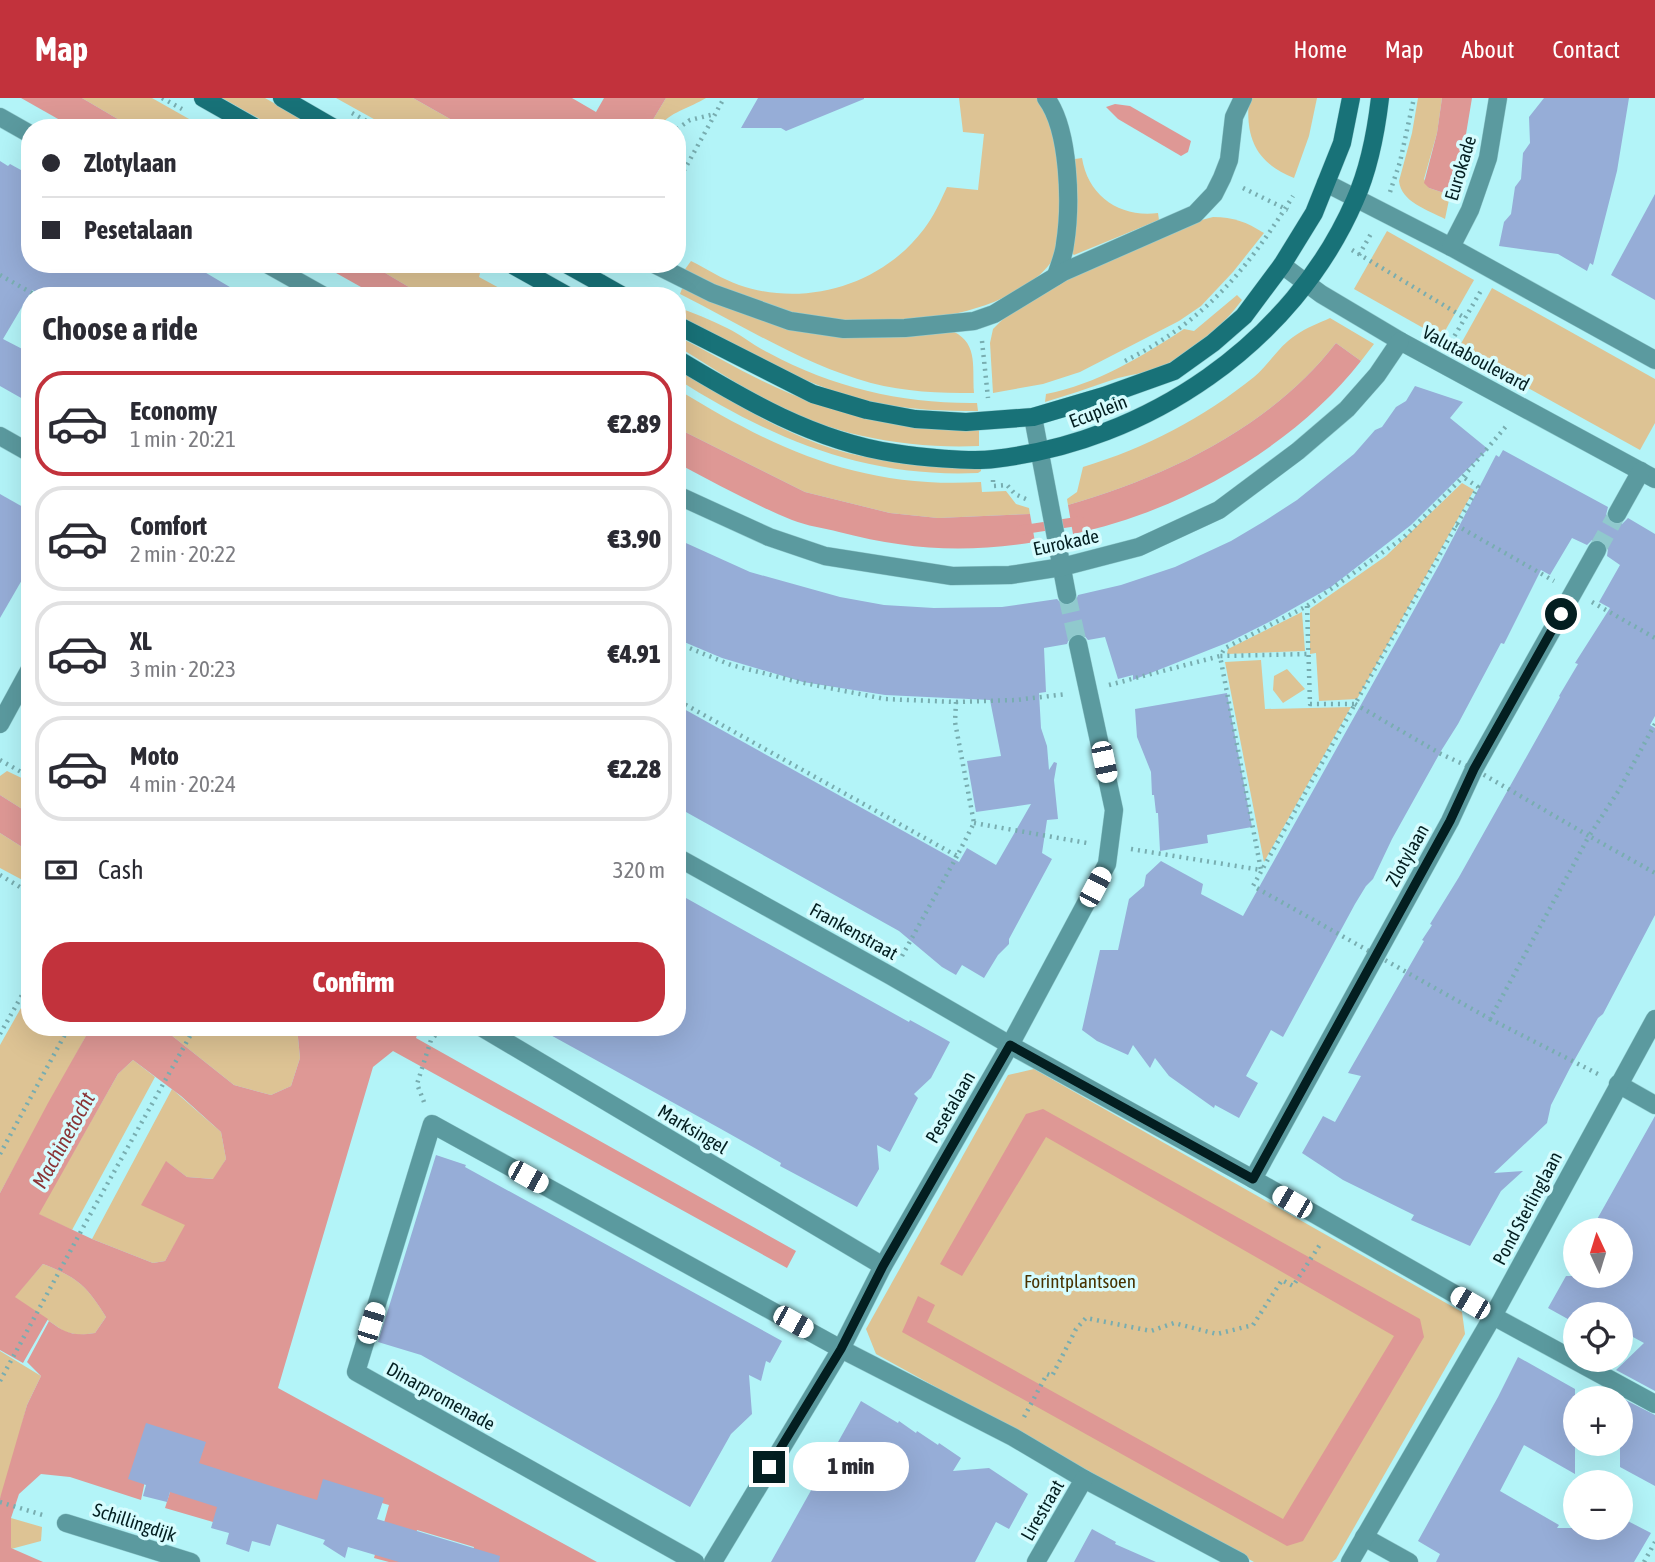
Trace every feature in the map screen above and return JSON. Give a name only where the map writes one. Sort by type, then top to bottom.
[{"type":"main road","points":[[203,98],[240,119]]},
{"type":"main road","points":[[282,98],[318,119]]},
{"type":"main road","name":"Ecuplein","points":[[686,330],[813,394],[867,410],[915,419],[959,422],[1033,417],[1174,371],[1244,316],[1282,265],[1314,213],[1342,143],[1351,98]]},
{"type":"main road","name":"Ecuplein","points":[[686,364],[765,411],[838,441],[894,453],[991,460],[1040,452],[1088,439],[1127,424],[1192,388],[1241,352],[1281,315],[1336,239],[1356,198],[1370,153],[1380,98]]},
{"type":"main road","points":[[528,273],[552,287]]},
{"type":"main road","points":[[581,273],[606,287]]},
{"type":"street","points":[[1046,98],[1052,106],[1069,152],[1065,246],[1056,276]]},
{"type":"street","name":"Eurokade","points":[[1451,247],[1470,210],[1488,158],[1498,98]]},
{"type":"street","points":[[672,273],[712,293],[790,321],[844,329],[905,328],[974,321],[994,313],[1056,276],[1169,219],[1195,214],[1214,194],[1229,160],[1234,117],[1239,100]]},
{"type":"street","points":[[0,117],[21,129]]},
{"type":"street","points":[[1326,183],[1451,247],[1655,360]]},
{"type":"street","name":"Valutaboulevard","points":[[1282,265],[1306,283],[1400,341],[1648,475]]},
{"type":"street","points":[[283,273],[308,287]]},
{"type":"street","name":"Eurokade","points":[[686,499],[769,537],[825,556],[952,576],[1010,575],[1062,567],[1139,547],[1219,510],[1298,452],[1347,409],[1377,375],[1400,341]]},
{"type":"street","points":[[1033,417],[1067,595]]},
{"type":"street","points":[[0,436],[21,448]]},
{"type":"street","points":[[1617,514],[1648,475]]},
{"type":"street","name":"Zlotylaan","points":[[1253,1179],[1450,821],[1474,769],[1597,550]]},
{"type":"street","name":"Pesetalaan","points":[[713,1562],[841,1349],[883,1266],[1010,1045],[1107,864],[1114,810],[1078,644]]},
{"type":"street","points":[[0,724],[21,686]]},
{"type":"street","name":"Frankenstraat","points":[[686,862],[1010,1045]]},
{"type":"street","name":"Pond Sterlinglaan","points":[[1350,1562],[1493,1317],[1655,1018]]},
{"type":"street","name":"Marksingel","points":[[496,1036],[883,1266]]},
{"type":"street","points":[[1010,1045],[1253,1179],[1493,1317],[1655,1404]]},
{"type":"street","points":[[1618,1084],[1655,1105]]},
{"type":"street","name":"Dinarpromenade","points":[[695,1562],[356,1372],[432,1124],[841,1349]]},
{"type":"street","points":[[841,1349],[1013,1437],[1084,1479],[1240,1562]]},
{"type":"street","name":"Lirestraat","points":[[1036,1562],[1084,1479]]},
{"type":"street","name":"Schillingdijk","points":[[61,1521],[191,1562]]},
{"type":"street","points":[[1364,1537],[1409,1562]]},
{"type":"path","points":[[686,167],[724,98]]},
{"type":"path","points":[[1359,255],[1383,212],[1400,162],[1414,98]]},
{"type":"path","points":[[686,123],[715,114]]},
{"type":"path","name":"Ecuplein","points":[[1118,364],[1160,341],[1195,317],[1224,292],[1262,247],[1294,194]]},
{"type":"path","points":[[1440,362],[1493,270]]},
{"type":"path","points":[[0,275],[21,287]]},
{"type":"path","points":[[976,398],[1001,396]]},
{"type":"path","points":[[974,823],[1261,870],[1220,656],[1225,648],[1307,606],[1403,538],[1463,477],[1520,406]]},
{"type":"path","points":[[686,471],[696,476]]},
{"type":"path","points":[[1307,606],[1310,704],[1355,704],[1478,487],[1463,477]]},
{"type":"path","points":[[1456,525],[1655,638]]},
{"type":"path","points":[[686,646],[731,664],[799,682],[884,699],[956,702],[1016,700],[1088,691],[1220,656],[1308,654]]},
{"type":"path","points":[[891,976],[974,823],[955,722],[956,702]]},
{"type":"path","points":[[686,705],[957,856]]},
{"type":"path","points":[[1655,723],[1619,790],[1590,836],[1655,873]]},
{"type":"path","points":[[0,760],[21,771]]},
{"type":"path","points":[[0,875],[21,888]]},
{"type":"path","points":[[0,1034],[21,997]]},
{"type":"path","points":[[1490,1018],[1618,1084]]},
{"type":"path","points":[[0,1154],[64,1036]]},
{"type":"path","points":[[1,1380],[190,1036]]},
{"type":"path","points":[[417,1084],[435,1036]]},
{"type":"path","points":[[1027,1411],[1047,1374],[1052,1376],[1076,1329],[1086,1318],[1152,1331],[1174,1323],[1217,1334],[1253,1325],[1282,1280],[1293,1286],[1316,1253]]},
{"type":"path","points":[[0,1502],[61,1521]]},
{"type":"path","points":[[1644,1562],[1655,1542]]},
{"type":"green space","points":[[82,98],[152,98],[189,119],[118,119]]},
{"type":"green space","points":[[222,98],[265,98],[302,119],[260,119]]},
{"type":"green space","points":[[336,98],[413,98],[450,119],[374,119]]},
{"type":"green space","points":[[666,98],[706,98],[668,119],[653,119]]},
{"type":"green space","points":[[959,98],[1037,98],[1055,142],[1061,211],[1058,247],[1042,273],[1004,297],[978,308],[919,320],[858,323],[829,321],[786,314],[756,304],[685,273],[691,261],[739,285],[790,294],[840,287],[864,277],[887,265],[907,248],[934,214],[947,187],[978,190],[984,134],[963,132]]},
{"type":"green space","points":[[1249,98],[1317,98],[1309,136],[1294,178],[1270,165],[1256,147],[1249,125]]},
{"type":"green space","points":[[1418,98],[1442,98],[1437,133],[1424,179],[1429,188],[1450,195],[1445,219],[1410,200],[1399,181]]},
{"type":"green space","points":[[1082,158],[1091,183],[1108,202],[1131,212],[1158,213],[1159,220],[1074,255],[1071,252],[1076,215],[1075,159]]},
{"type":"green space","points":[[1213,217],[1240,221],[1264,233],[1201,306],[1179,321],[1080,372],[1043,384],[993,393],[990,343],[993,329],[1004,318],[1094,263],[1194,222]]},
{"type":"green space","points":[[1387,231],[1474,280],[1441,338],[1354,289]]},
{"type":"green space","points":[[385,273],[480,273],[479,277],[497,287],[409,287]]},
{"type":"green space","points":[[684,283],[783,325],[948,329],[965,340],[969,347],[973,363],[974,393],[897,388],[846,375],[797,355],[686,297],[686,287],[683,287]]},
{"type":"green space","points":[[1492,288],[1655,379],[1655,423],[1640,450],[1458,349]]},
{"type":"green space","points":[[1237,295],[1242,300],[1217,328],[1186,353],[1164,366],[1045,402],[1046,394],[1101,376],[1184,329],[1194,331]]},
{"type":"green space","points":[[686,311],[721,325],[764,350],[819,376],[896,397],[977,403],[978,411],[927,410],[851,397],[774,366],[686,320]]},
{"type":"green space","points":[[1330,318],[1374,344],[1361,361],[1336,343],[1310,373],[1281,400],[1215,445],[1143,479],[1068,505],[1067,499],[1077,492],[1083,467],[1151,441],[1215,406],[1254,377],[1290,339]]},
{"type":"green space","points":[[686,341],[762,381],[814,403],[860,417],[907,426],[979,430],[979,446],[925,445],[845,432],[794,414],[686,352]]},
{"type":"green space","points":[[686,373],[773,424],[824,446],[878,459],[981,465],[981,471],[936,473],[896,469],[858,461],[784,436],[686,384]]},
{"type":"green space","points":[[686,394],[750,430],[822,461],[897,479],[938,483],[981,482],[982,492],[1006,491],[1016,504],[1029,508],[1030,514],[938,518],[890,513],[805,492],[686,432]]},
{"type":"green space","points":[[1462,483],[1474,490],[1357,699],[1319,701],[1316,653],[1310,654],[1310,609],[1386,556]]},
{"type":"green space","points":[[1302,612],[1305,651],[1227,654],[1228,649]]},
{"type":"green space","points":[[1261,660],[1265,709],[1351,707],[1264,862],[1225,662]]},
{"type":"green space","points":[[1287,669],[1305,689],[1283,703],[1273,690],[1274,676]]},
{"type":"green space","points":[[7,771],[21,778],[21,808],[0,795],[0,776]]},
{"type":"green space","points":[[0,833],[21,846],[21,879],[0,868]]},
{"type":"green space","points":[[21,1008],[21,1036],[86,1036],[0,1193],[0,1045]]},
{"type":"green space","points":[[172,1036],[298,1036],[300,1058],[291,1086],[271,1095],[234,1085]]},
{"type":"green space","points":[[133,1060],[155,1077],[72,1230],[38,1214],[118,1074]]},
{"type":"green space","name":"Forintplantsoen","points":[[1034,1069],[1462,1312],[1465,1334],[1332,1562],[1254,1562],[876,1354],[866,1329],[1008,1075]]},
{"type":"green space","points":[[172,1089],[221,1132],[226,1159],[214,1179],[187,1177],[167,1162],[186,1225],[165,1261],[153,1263],[92,1239]]},
{"type":"green space","points":[[43,1264],[73,1278],[93,1297],[106,1317],[95,1333],[80,1335],[65,1332],[14,1297]]},
{"type":"green space","points":[[0,1351],[41,1376],[27,1405],[5,1489],[0,1498]]},
{"type":"green space","points":[[11,1518],[42,1527],[41,1541],[11,1549]]},
{"type":"water","points":[[21,98],[82,98],[118,119],[58,119]]},
{"type":"water","points":[[413,98],[572,98],[596,112],[604,98],[666,98],[653,119],[450,119]]},
{"type":"water","points":[[1442,98],[1472,98],[1465,140],[1450,195],[1429,188],[1424,183],[1437,133]]},
{"type":"water","points":[[1115,104],[1130,106],[1191,141],[1188,152],[1181,156],[1118,119],[1106,107]]},
{"type":"water","points":[[336,273],[385,273],[409,287],[361,287]]},
{"type":"water","points":[[1336,343],[1361,361],[1334,392],[1303,421],[1268,448],[1232,472],[1153,510],[1073,534],[1068,505],[1143,479],[1215,445],[1281,400],[1310,373]]},
{"type":"water","points":[[686,432],[805,492],[890,513],[938,518],[1030,514],[1035,542],[985,548],[937,548],[889,543],[798,522],[686,468]]},
{"type":"water","points":[[0,795],[21,808],[21,846],[0,833]]},
{"type":"water","name":"Machinetocht","points":[[86,1036],[172,1036],[234,1085],[271,1095],[291,1086],[300,1058],[298,1036],[417,1036],[796,1251],[787,1268],[393,1051],[373,1067],[278,1388],[597,1562],[470,1562],[474,1547],[417,1530],[408,1562],[389,1562],[374,1558],[389,1505],[332,1489],[320,1530],[287,1520],[213,1522],[165,1508],[170,1492],[155,1433],[141,1500],[70,1477],[41,1474],[19,1494],[11,1518],[11,1548],[43,1562],[0,1562],[0,1498],[27,1405],[41,1376],[27,1362],[49,1321],[70,1333],[87,1334],[95,1333],[106,1317],[93,1297],[80,1284],[43,1264],[15,1297],[48,1319],[23,1363],[0,1350],[0,1193]],"holes":[[[133,1060],[181,1096],[221,1132],[226,1159],[213,1179],[187,1177],[166,1161],[141,1205],[185,1225],[165,1261],[153,1263],[39,1214],[118,1074]]]},
{"type":"water","points":[[1043,1109],[1420,1319],[1424,1337],[1303,1541],[1287,1546],[902,1332],[918,1296],[935,1305],[927,1322],[1283,1519],[1394,1336],[1046,1137],[962,1276],[940,1264],[1026,1114]]},
{"type":"pier","points":[[508,273],[575,273],[567,287],[513,287],[503,281]]},
{"type":"building","points":[[758,98],[864,99],[786,131],[781,128],[741,128]]},
{"type":"building","points":[[1544,98],[1629,98],[1617,171],[1593,265],[1590,263],[1587,271],[1558,254],[1499,246],[1504,222],[1511,214],[1515,187],[1521,179],[1523,153],[1530,143],[1529,117]]},
{"type":"building","points":[[0,161],[21,170],[21,273],[206,273],[230,287],[21,287],[21,309],[3,339],[21,348],[21,398],[0,386]]},
{"type":"building","points":[[1655,194],[1655,300],[1611,275]]},
{"type":"building","points":[[1415,386],[1463,402],[1450,418],[1488,449],[1411,525],[1331,587],[1229,642],[1133,680],[1133,675],[1118,679],[1105,637],[1088,640],[1082,633],[1076,633],[1070,636],[1067,644],[1044,648],[1046,692],[1039,693],[1041,728],[1047,746],[1049,770],[1054,762],[1057,763],[1054,780],[1058,819],[1047,820],[1042,853],[1052,859],[1009,939],[1009,944],[998,955],[984,978],[962,965],[956,975],[942,967],[899,931],[686,812],[686,710],[959,862],[967,848],[996,865],[1031,804],[976,812],[967,761],[1001,756],[990,700],[885,695],[803,682],[722,658],[686,643],[686,543],[750,572],[840,597],[884,605],[934,608],[1002,607],[1057,599],[1063,605],[1070,606],[1075,603],[1078,595],[1121,585],[1175,567],[1231,541],[1263,522],[1297,500],[1354,454],[1375,430],[1382,427],[1396,407],[1406,401]]},
{"type":"building","points":[[1503,450],[1608,507],[1606,515],[1611,524],[1622,524],[1628,518],[1655,534],[1655,716],[1650,725],[1655,728],[1655,915],[1603,1014],[1598,1018],[1570,1068],[1551,1105],[1547,1123],[1494,1173],[1523,1171],[1501,1191],[1470,1246],[1411,1220],[1414,1215],[1343,1180],[1302,1153],[1323,1116],[1335,1122],[1361,1076],[1348,1073],[1560,697],[1578,664],[1575,663],[1610,608],[1599,602],[1620,565],[1607,556],[1608,549],[1602,540],[1592,540],[1587,545],[1572,538],[1550,575],[1541,570],[1504,644],[1501,643],[1392,839],[1373,879],[1355,904],[1283,1037],[1271,1030],[1246,1076],[1258,1083],[1239,1118],[1215,1105],[1214,1108],[1169,1076],[1155,1058],[1150,1068],[1133,1045],[1128,1055],[1097,1041],[1082,1030],[1100,950],[1118,950],[1129,899],[1144,886],[1146,875],[1161,861],[1203,884],[1201,894],[1243,916],[1439,565],[1496,455],[1499,457]]},
{"type":"building","points":[[0,494],[21,506],[21,582],[0,618]]},
{"type":"building","points":[[1227,693],[1252,827],[1207,835],[1208,843],[1160,851],[1158,813],[1152,795],[1151,772],[1137,737],[1135,709]]},
{"type":"building","points":[[686,898],[950,1042],[931,1078],[914,1094],[918,1098],[890,1152],[877,1145],[879,1169],[857,1207],[780,1166],[781,1163],[552,1036],[686,1036]]},
{"type":"building","points":[[1655,1116],[1655,1391],[1620,1372],[1633,1372],[1633,1354],[1644,1343],[1633,1337],[1633,1302],[1563,1302],[1563,1316],[1548,1308],[1563,1281],[1563,1288],[1633,1288],[1633,1218],[1598,1218]]},
{"type":"building","points":[[436,1155],[466,1165],[465,1167],[782,1341],[770,1363],[766,1361],[761,1381],[749,1375],[752,1414],[731,1434],[690,1507],[421,1355],[378,1342]]},
{"type":"building","points":[[1518,1357],[1570,1386],[1563,1386],[1563,1456],[1575,1456],[1575,1470],[1568,1470],[1524,1445],[1500,1491],[1559,1525],[1557,1528],[1563,1528],[1563,1540],[1633,1540],[1633,1524],[1651,1533],[1634,1562],[1436,1562],[1440,1554],[1418,1541]]},
{"type":"building","points":[[861,1401],[938,1445],[939,1443],[961,1458],[953,1471],[989,1468],[1028,1494],[1009,1529],[996,1522],[975,1562],[771,1562]]},
{"type":"building","points":[[1633,1404],[1655,1415],[1655,1486],[1633,1474],[1633,1470],[1620,1467],[1620,1456],[1633,1456]]},
{"type":"building","points":[[146,1423],[206,1442],[199,1463],[317,1500],[323,1479],[384,1498],[377,1519],[500,1556],[499,1562],[399,1562],[348,1547],[345,1558],[323,1544],[325,1540],[277,1524],[270,1546],[252,1541],[249,1552],[226,1544],[229,1533],[211,1528],[217,1507],[170,1492],[167,1502],[143,1496],[146,1485],[128,1479]]},
{"type":"building","points":[[1092,1529],[1116,1542],[1115,1544],[1156,1562],[1074,1562]]},
{"type":"waterway","points":[[1021,530],[1080,521]]},
{"type":"tunnel","points":[[1597,550],[1617,514]]},
{"type":"tunnel","points":[[1067,595],[1078,644]]},
{"type":"route","points":[[769,1467],[841,1349],[883,1266],[1010,1045],[1253,1179],[1450,821],[1474,769],[1561,614]]}]
